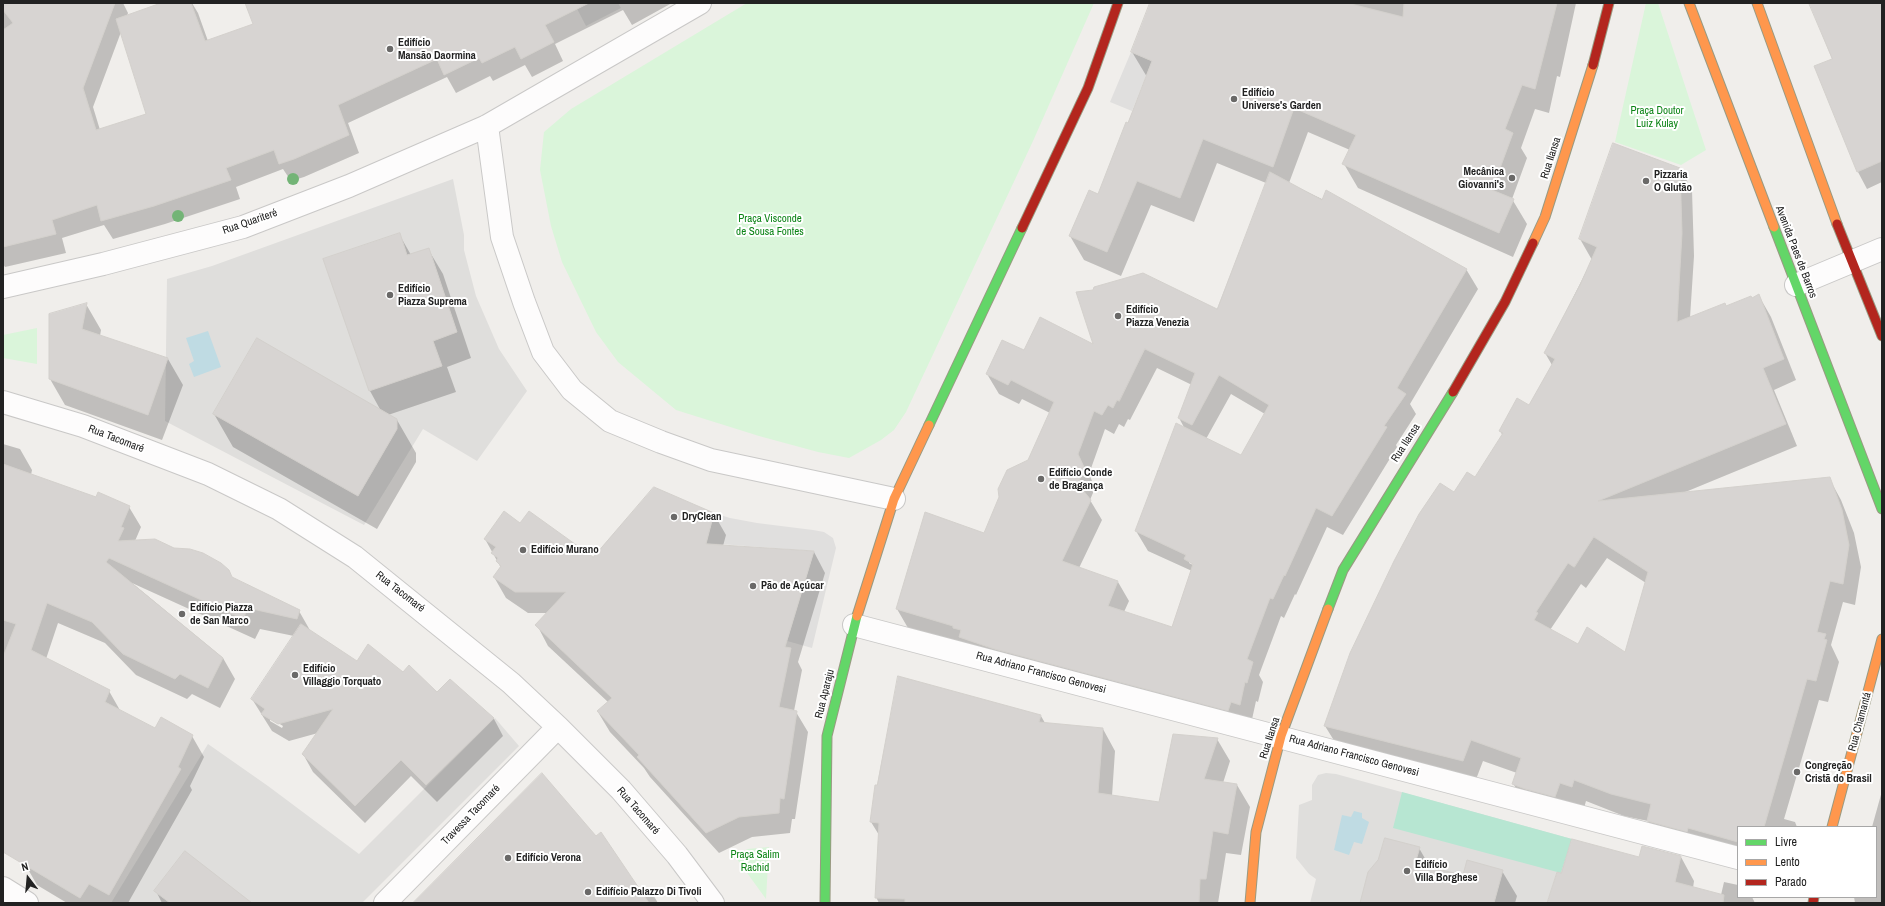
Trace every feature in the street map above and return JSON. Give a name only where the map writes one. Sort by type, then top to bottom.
[{"type":"street","points":[[700,3],[487,126],[502,237],[543,352],[572,390],[610,421],[711,460],[894,499],[1088,88],[1118,3]]},
{"type":"street","name":"Rua Ilansa","points":[[1250,903],[1256,832],[1282,736],[1343,570],[1400,475],[1459,382],[1505,302],[1545,217],[1589,79],[1609,3]]},
{"type":"street","name":"Avenida Paes de Barros","points":[[1690,3],[1882,509]]},
{"type":"street","points":[[1757,3],[1852,260],[1882,336]]},
{"type":"street","name":"Rua Quariteré","points":[[3,287],[103,264],[242,227],[349,186],[487,126]]},
{"type":"street","points":[[1796,284],[1882,249]]},
{"type":"street","name":"Rua Tacomaré","points":[[3,402],[83,426],[208,474],[279,509],[355,557],[505,678],[558,727],[621,790],[677,855],[714,903]]},
{"type":"street","name":"Rua Aparaju","points":[[825,903],[827,736],[854,624],[894,499]]},
{"type":"street","name":"Rua Adriano Francisco Genovesi","points":[[854,624],[1282,736],[1737,858]]},
{"type":"street","name":"Rua Chamantá","points":[[1832,826],[1882,639]]},
{"type":"street","name":"Travessa Tacomaré","points":[[385,903],[558,727]]},
{"type":"street","points":[[3,888],[27,903]]},
{"type":"shaded area","points":[[574,3],[618,3],[621,8],[586,26]]},
{"type":"shaded area","points":[[1131,52],[1152,61],[1132,111],[1110,102]]},
{"type":"shaded area","points":[[453,179],[464,235],[464,250],[476,296],[499,349],[527,391],[477,461],[423,429],[364,525],[165,421],[167,279],[212,266]]},
{"type":"shaded area","points":[[714,513],[730,518],[757,523],[824,532],[833,538],[836,548],[812,648],[787,641],[814,551],[706,543]]},
{"type":"shaded area","points":[[495,718],[519,746],[362,903],[111,903],[208,744],[268,786],[359,854]]},
{"type":"shaded area","points":[[1326,773],[1336,774],[1572,839],[1561,873],[1557,872],[1547,903],[1310,903],[1316,879],[1309,874],[1296,858],[1299,805],[1312,800],[1312,785],[1318,775]]},
{"type":"green space","name":"Praça Visconde de Sousa Fontes","points":[[747,3],[1094,3],[1033,141],[906,412],[894,430],[881,440],[849,458],[818,452],[759,436],[676,410],[618,362],[596,332],[562,262],[551,226],[540,170],[544,132],[571,109]]},
{"type":"green space","name":"Praça Doutor Luiz Kulay","points":[[1646,3],[1658,3],[1706,150],[1681,165],[1615,142]]},
{"type":"green space","points":[[37,328],[37,364],[3,358],[3,335]]},
{"type":"green space","points":[[1402,792],[1572,839],[1561,873],[1393,828]]},
{"type":"green space","name":"Praça Salim Rachid","points":[[769,847],[766,899],[734,855],[748,849]]},
{"type":"water","points":[[208,331],[221,367],[194,377],[189,364],[194,361],[186,338]]},
{"type":"water","points":[[1354,811],[1362,813],[1362,818],[1369,822],[1362,844],[1354,842],[1349,855],[1334,850],[1342,815],[1351,817]]},
{"type":"building","points":[[3,3],[115,3],[83,88],[96,130],[146,114],[116,19],[161,3],[191,3],[205,41],[253,24],[245,3],[589,3],[545,25],[554,42],[521,59],[515,47],[482,63],[479,58],[444,75],[437,59],[338,105],[349,135],[294,159],[279,164],[274,150],[226,168],[231,180],[154,206],[101,221],[97,205],[52,220],[56,234],[3,247],[3,30],[13,23],[3,10]]},
{"type":"building","points":[[1150,3],[1347,3],[1403,17],[1404,3],[1557,3],[1535,89],[1522,85],[1505,129],[1513,133],[1492,190],[1514,199],[1499,233],[1342,164],[1356,135],[1294,108],[1273,167],[1203,139],[1180,198],[1137,181],[1107,252],[1069,236],[1089,190],[1098,194],[1152,61],[1131,52]]},
{"type":"building","points":[[1809,3],[1882,3],[1882,161],[1857,172],[1814,66],[1832,59]]},
{"type":"building","points":[[1613,143],[1680,168],[1682,233],[1677,322],[1725,303],[1726,306],[1751,296],[1752,298],[1759,294],[1784,359],[1763,368],[1786,424],[1598,501],[1830,477],[1842,510],[1849,545],[1843,584],[1830,581],[1817,632],[1826,634],[1824,639],[1827,640],[1816,681],[1807,679],[1764,826],[1737,826],[1737,842],[1688,828],[1687,832],[1647,821],[1651,804],[1611,794],[1574,780],[1572,787],[1560,783],[1555,797],[1525,789],[1512,784],[1521,758],[1471,740],[1463,761],[1324,726],[1350,653],[1394,561],[1419,514],[1440,483],[1454,492],[1467,472],[1475,477],[1503,433],[1499,431],[1517,398],[1529,405],[1555,359],[1544,353],[1580,285],[1597,247],[1579,239]],"holes":[[[1594,537],[1648,572],[1625,652],[1587,627],[1578,644],[1534,620],[1538,613],[1536,612],[1568,563],[1574,567]]]},
{"type":"building","points":[[1270,172],[1322,200],[1326,190],[1467,269],[1397,388],[1406,394],[1384,426],[1387,427],[1332,516],[1316,508],[1285,576],[1284,575],[1273,599],[1270,598],[1247,659],[1253,662],[1247,683],[1245,682],[1240,705],[1231,702],[1228,711],[994,649],[959,637],[961,630],[953,628],[953,626],[896,609],[925,512],[984,533],[999,497],[998,489],[1007,470],[1028,460],[1054,402],[1011,380],[1008,385],[986,374],[1002,340],[1024,350],[1040,317],[1093,344],[1076,292],[1093,290],[1094,287],[1143,273],[1217,309]],"holes":[[[1145,349],[1195,373],[1178,418],[1192,425],[1219,375],[1269,405],[1241,455],[1176,423],[1135,531],[1186,555],[1184,559],[1193,564],[1172,627],[1108,606],[1118,581],[1062,561],[1091,500],[1078,484],[1084,467],[1078,454],[1094,411],[1102,415],[1108,405],[1113,408],[1117,400],[1119,401]]]},
{"type":"building","name":"Edifício Piazza Suprema","points":[[400,233],[407,255],[429,248],[457,332],[433,341],[442,366],[369,391],[323,259]]},
{"type":"building","points":[[87,303],[82,329],[168,358],[148,415],[49,379],[49,314]]},
{"type":"building","points":[[257,338],[397,419],[397,429],[358,496],[213,414]]},
{"type":"building","points":[[3,464],[96,497],[98,492],[130,506],[121,527],[124,528],[118,541],[155,539],[174,548],[190,549],[203,553],[221,563],[229,570],[232,577],[300,610],[297,619],[248,608],[243,619],[109,558],[106,562],[223,658],[208,688],[180,674],[175,679],[123,654],[92,622],[47,603],[31,650],[110,690],[105,702],[155,728],[161,717],[193,735],[178,767],[181,769],[109,895],[89,884],[80,898],[3,852],[3,657],[16,624],[3,620]]},
{"type":"building","points":[[654,487],[714,513],[706,544],[814,551],[785,647],[791,648],[779,707],[797,711],[784,799],[780,798],[779,813],[739,817],[706,833],[637,757],[639,755],[597,711],[612,698],[535,625],[566,592],[515,592],[493,577],[501,566],[496,561],[498,558],[491,553],[496,547],[484,539],[504,511],[520,523],[529,511],[593,557]]},
{"type":"building","points":[[301,624],[357,661],[368,644],[403,672],[409,665],[437,692],[450,679],[494,718],[426,785],[401,760],[355,806],[302,754],[333,709],[278,724],[261,714],[265,709],[251,699]]},
{"type":"building","points":[[898,676],[1041,715],[1039,722],[1103,728],[1098,793],[1159,802],[1173,734],[1218,738],[1204,779],[1237,784],[1228,834],[1213,831],[1206,879],[1200,879],[1199,903],[905,903],[905,899],[875,898],[879,823],[870,822],[875,785],[877,785]]},
{"type":"building","points":[[542,773],[596,836],[601,832],[649,903],[413,903]]},
{"type":"building","name":"Edifício Villa Borghese","points":[[1385,838],[1420,847],[1415,864],[1463,875],[1467,860],[1503,870],[1494,903],[1360,903],[1368,872],[1378,860]]},
{"type":"building","points":[[1572,839],[1639,857],[1642,846],[1681,856],[1675,882],[1724,895],[1723,903],[1547,903],[1557,872],[1561,873]]},
{"type":"building","points":[[185,851],[252,903],[170,903],[154,891]]},
{"type":"traffic: fast","points":[[1774,227],[1882,509]]},
{"type":"traffic: fast","points":[[929,425],[1022,228]]},
{"type":"traffic: fast","points":[[1328,609],[1343,570],[1453,392]]},
{"type":"traffic: fast","points":[[825,903],[827,736],[857,616]]},
{"type":"traffic: slow","points":[[1689,3],[1774,227]]},
{"type":"traffic: slow","points":[[1757,3],[1837,224]]},
{"type":"traffic: slow","points":[[1533,243],[1545,217],[1593,65]]},
{"type":"traffic: slow","points":[[857,616],[894,499],[929,425]]},
{"type":"traffic: slow","points":[[1250,903],[1256,832],[1281,736],[1328,609]]},
{"type":"traffic: slow","points":[[1832,826],[1882,639]]},
{"type":"traffic: jam","points":[[1022,228],[1088,88],[1118,3]]},
{"type":"traffic: jam","points":[[1593,65],[1609,3]]},
{"type":"traffic: jam","points":[[1837,224],[1882,336]]},
{"type":"traffic: jam","points":[[1453,392],[1505,302],[1533,243]]},
{"type":"traffic: jam","points":[[1813,903],[1814,898]]},
{"type":"place","name":"Edifício Mansão Daormina","points":[[390,49]]},
{"type":"place","name":"Edifício Universe's Garden","points":[[1234,99]]},
{"type":"place","name":"Mecânica Giovanni's","points":[[1512,178]]},
{"type":"place","name":"Pizzaria O Glutão","points":[[1646,181]]},
{"type":"place","name":"Edifício Piazza Suprema","points":[[390,295]]},
{"type":"place","name":"Edifício Piazza Venezia","points":[[1118,316]]},
{"type":"place","name":"Edifício Conde de Bragança","points":[[1041,479]]},
{"type":"place","name":"DryClean","points":[[674,517]]},
{"type":"place","name":"Edifício Murano","points":[[523,550]]},
{"type":"place","name":"Pão de Açúcar","points":[[753,586]]},
{"type":"place","name":"Edifício Piazza de San Marco","points":[[182,614]]},
{"type":"place","name":"Edifício Villaggio Torquato","points":[[295,675]]},
{"type":"place","name":"Congreção Cristã do Brasil","points":[[1797,772]]},
{"type":"place","name":"Edifício Verona","points":[[508,858]]},
{"type":"place","name":"Edifício Villa Borghese","points":[[1407,871]]},
{"type":"place","name":"Edifício Palazzo Di Tivoli","points":[[588,892]]}]
